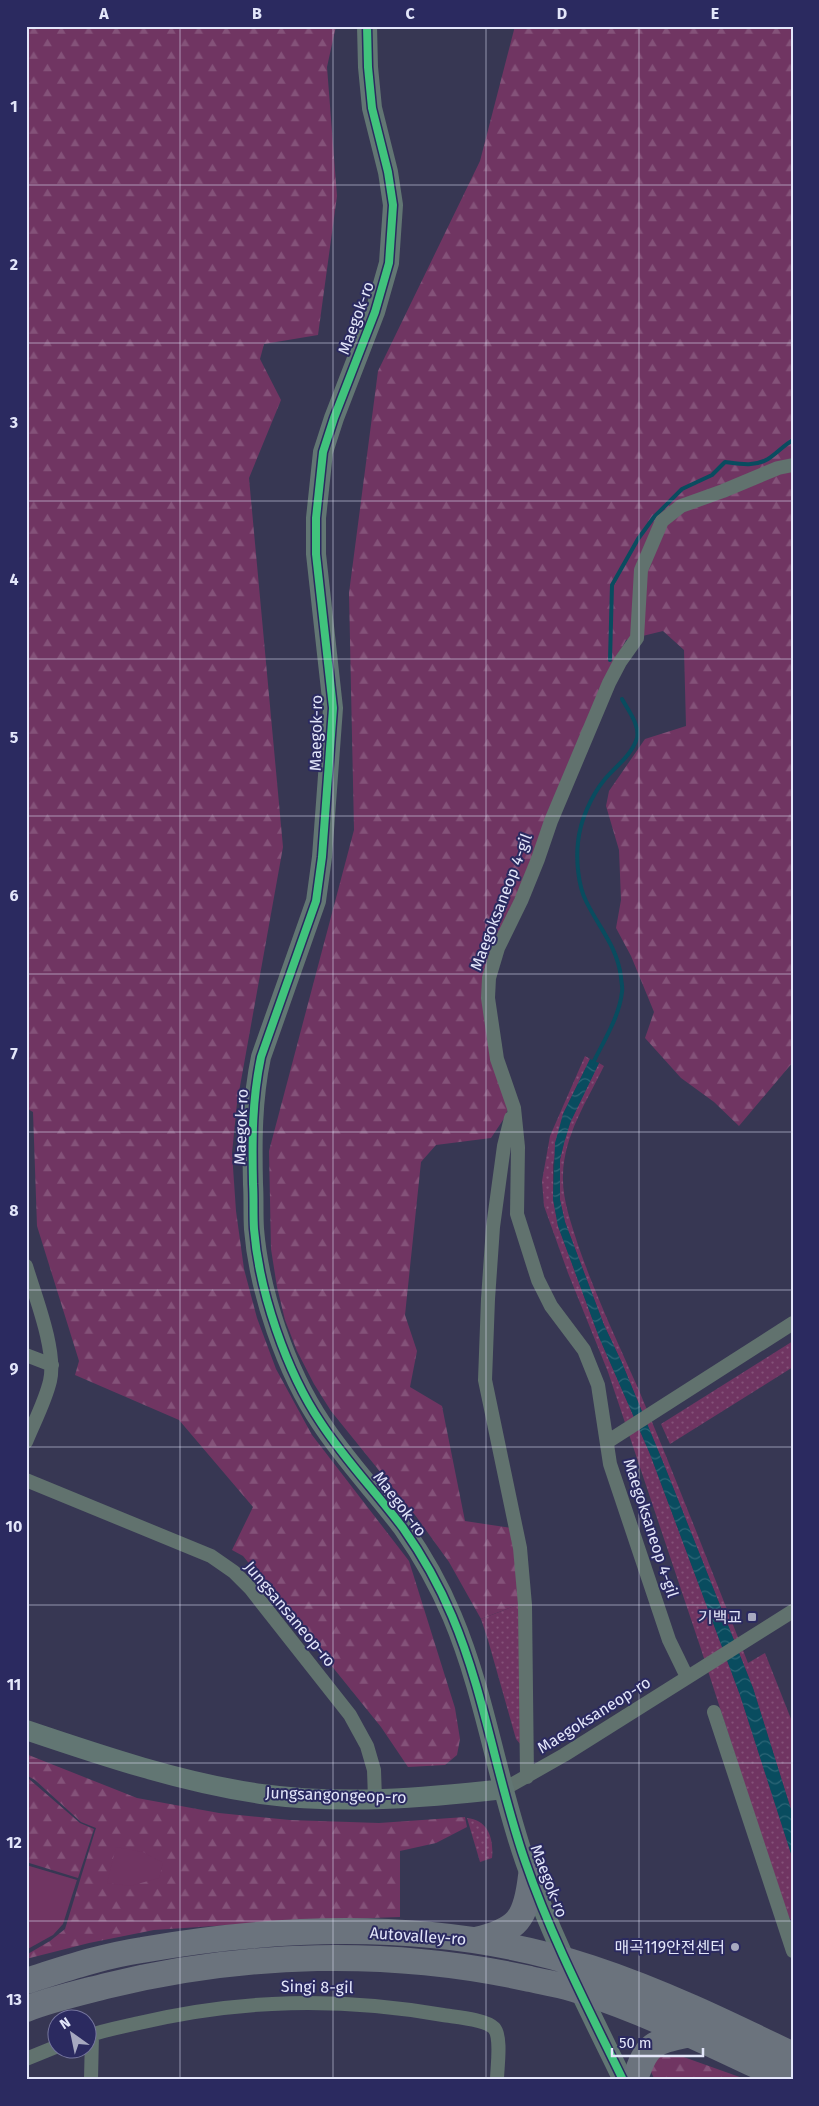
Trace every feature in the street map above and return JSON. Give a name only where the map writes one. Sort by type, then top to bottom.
[{"type":"highway","points":[[476,1940],[511,1928],[522,1915],[528,1898],[530,1876]]},
{"type":"highway","name":"Autovalley-ro","points":[[26,1981],[78,1965],[141,1950],[238,1936],[349,1931],[402,1933],[476,1940],[566,1960],[636,1984],[714,2017],[793,2054]]},
{"type":"highway","name":"Autovalley-ro","points":[[33,2008],[158,1973],[262,1960],[327,1958],[412,1962],[484,1969],[579,1990],[690,2034],[787,2080]]},
{"type":"highway","points":[[635,2080],[641,2058],[652,2045],[690,2034]]},
{"type":"street","name":"Maegok-ro","points":[[367,26],[372,108],[388,172],[393,205],[392,234],[389,264],[383,287],[334,418],[323,452],[319,480],[316,554],[333,708],[328,795],[316,901],[261,1057],[256,1081],[252,1114],[254,1230],[265,1291],[274,1324],[302,1390],[320,1422],[411,1539],[450,1613],[469,1665],[530,1876],[579,1990],[623,2080]]},
{"type":"street","name":"Maegoksaneop 4-gil","points":[[687,1677],[669,1640],[610,1464],[612,1439],[598,1386],[584,1350],[551,1306],[538,1280],[517,1214],[518,1147],[514,1108],[497,1059],[488,998],[489,978],[498,948],[525,893],[551,821],[609,683],[620,662],[637,638],[641,570],[662,521],[681,506],[778,468],[793,465]]},
{"type":"street","points":[[514,1108],[504,1146],[493,1227],[485,1380],[520,1548],[525,1605],[527,1777]]},
{"type":"street","points":[[26,1266],[44,1326],[52,1365],[50,1382],[26,1442]]},
{"type":"street","points":[[612,1439],[793,1323]]},
{"type":"street","points":[[26,1355],[52,1365]]},
{"type":"street","name":"Jungsansaneop-ro","points":[[26,1480],[211,1556],[234,1572],[250,1588],[350,1715],[367,1746],[374,1770],[375,1799]]},
{"type":"street","name":"Maegoksaneop-ro","points":[[504,1789],[527,1777],[793,1611]]},
{"type":"street","points":[[714,1712],[793,1951]]},
{"type":"street","name":"Jungsangongeop-ro","points":[[26,1730],[173,1776],[224,1788],[305,1798],[375,1799],[436,1797],[504,1789]]},
{"type":"street","name":"Singi 8-gil","points":[[98,2033],[168,2016],[235,2006],[292,2002],[338,2002],[431,2013],[485,2022],[494,2028],[498,2040],[497,2080]]},
{"type":"street","points":[[26,2059],[48,2050]]},
{"type":"street","points":[[91,2058],[91,2080]]},
{"type":"green space","points":[[26,26],[336,26],[327,67],[337,196],[318,335],[264,344],[260,359],[281,400],[249,478],[283,847],[237,1103],[232,1153],[236,1211],[244,1269],[257,1318],[276,1369],[312,1435],[409,1561],[455,1708],[460,1739],[457,1755],[445,1765],[408,1767],[381,1727],[243,1556],[232,1550],[253,1507],[179,1420],[75,1375],[79,1361],[37,1226],[33,1112],[26,1108]]},
{"type":"green space","points":[[515,26],[793,26],[793,1062],[739,1126],[714,1102],[681,1078],[645,1038],[654,1012],[631,956],[616,928],[621,900],[619,850],[606,806],[609,791],[645,739],[686,726],[684,650],[663,631],[626,640],[604,683],[487,966],[508,1108],[505,1117],[491,1138],[436,1145],[421,1162],[405,1315],[417,1351],[410,1387],[442,1406],[465,1521],[511,1528],[522,1603],[481,1619],[449,1562],[415,1515],[331,1411],[297,1351],[285,1320],[271,1249],[269,1151],[354,830],[349,593],[378,371],[480,161]]},
{"type":"green space","points":[[585,1056],[590,1059],[563,1114],[553,1165],[553,1199],[558,1226],[599,1337],[650,1454],[740,1695],[793,1859],[793,1924],[785,1910],[700,1646],[608,1372],[568,1273],[544,1206],[542,1181],[550,1136]]},
{"type":"green space","points":[[599,1063],[604,1066],[572,1132],[564,1160],[563,1184],[568,1210],[578,1245],[606,1317],[652,1422],[748,1663],[765,1653],[793,1724],[793,1816],[753,1688],[667,1472],[622,1363],[604,1325],[565,1222],[560,1200],[560,1160],[570,1123]]},
{"type":"green space","points":[[793,1341],[793,1367],[670,1444],[661,1424]]},
{"type":"green space","points":[[522,1603],[521,1745],[516,1739],[481,1619]]},
{"type":"green space","points":[[26,1754],[137,1798],[219,1813],[290,1820],[379,1823],[465,1817],[467,1827],[436,1843],[400,1851],[400,1917],[289,1921],[154,1930],[89,1943],[26,1959],[26,1955],[50,1941],[65,1929],[96,1828],[81,1822],[35,1780],[26,1775]]},
{"type":"green space","points":[[29,1779],[80,1823],[94,1829],[78,1878],[26,1862],[26,1784]]},
{"type":"green space","points":[[467,1818],[474,1819],[485,1826],[491,1837],[492,1858],[480,1862]]},
{"type":"green space","points":[[116,1847],[143,1852],[163,1863],[159,1878],[130,1886],[107,1883]]},
{"type":"green space","points":[[26,1865],[77,1880],[63,1924],[53,1935],[26,1950]]},
{"type":"green space","points":[[656,2055],[678,2055],[748,2080],[655,2080],[649,2068]]},
{"type":"water","points":[[590,1059],[599,1063],[570,1123],[560,1159],[560,1200],[565,1222],[604,1325],[622,1363],[667,1472],[753,1688],[793,1816],[793,1860],[740,1695],[650,1454],[599,1337],[558,1226],[553,1199],[555,1143],[563,1114]]},
{"type":"waterway","points":[[610,660],[612,585],[638,539],[654,517],[682,489],[712,475],[725,462],[747,464],[763,462],[793,440]]},
{"type":"waterway","points":[[592,1065],[618,1011],[622,988],[619,966],[612,946],[591,911],[581,888],[577,857],[578,842],[584,817],[595,793],[631,750],[637,738],[637,728],[622,699]]},
{"type":"cycle path","points":[[367,26],[372,108],[388,172],[393,205],[389,263],[375,312],[334,418],[323,452],[316,518],[316,554],[333,708],[322,857],[316,901],[261,1057],[258,1073],[253,1120],[254,1223],[257,1253],[268,1304],[276,1330],[296,1379],[308,1402],[340,1450],[403,1528],[430,1570],[447,1604],[473,1676],[515,1831],[535,1889],[571,1972],[623,2080]]},
{"type":"place","name":"기백교","points":[[752,1617]]},
{"type":"place","name":"매곡119안전센터","points":[[735,1947]]}]
